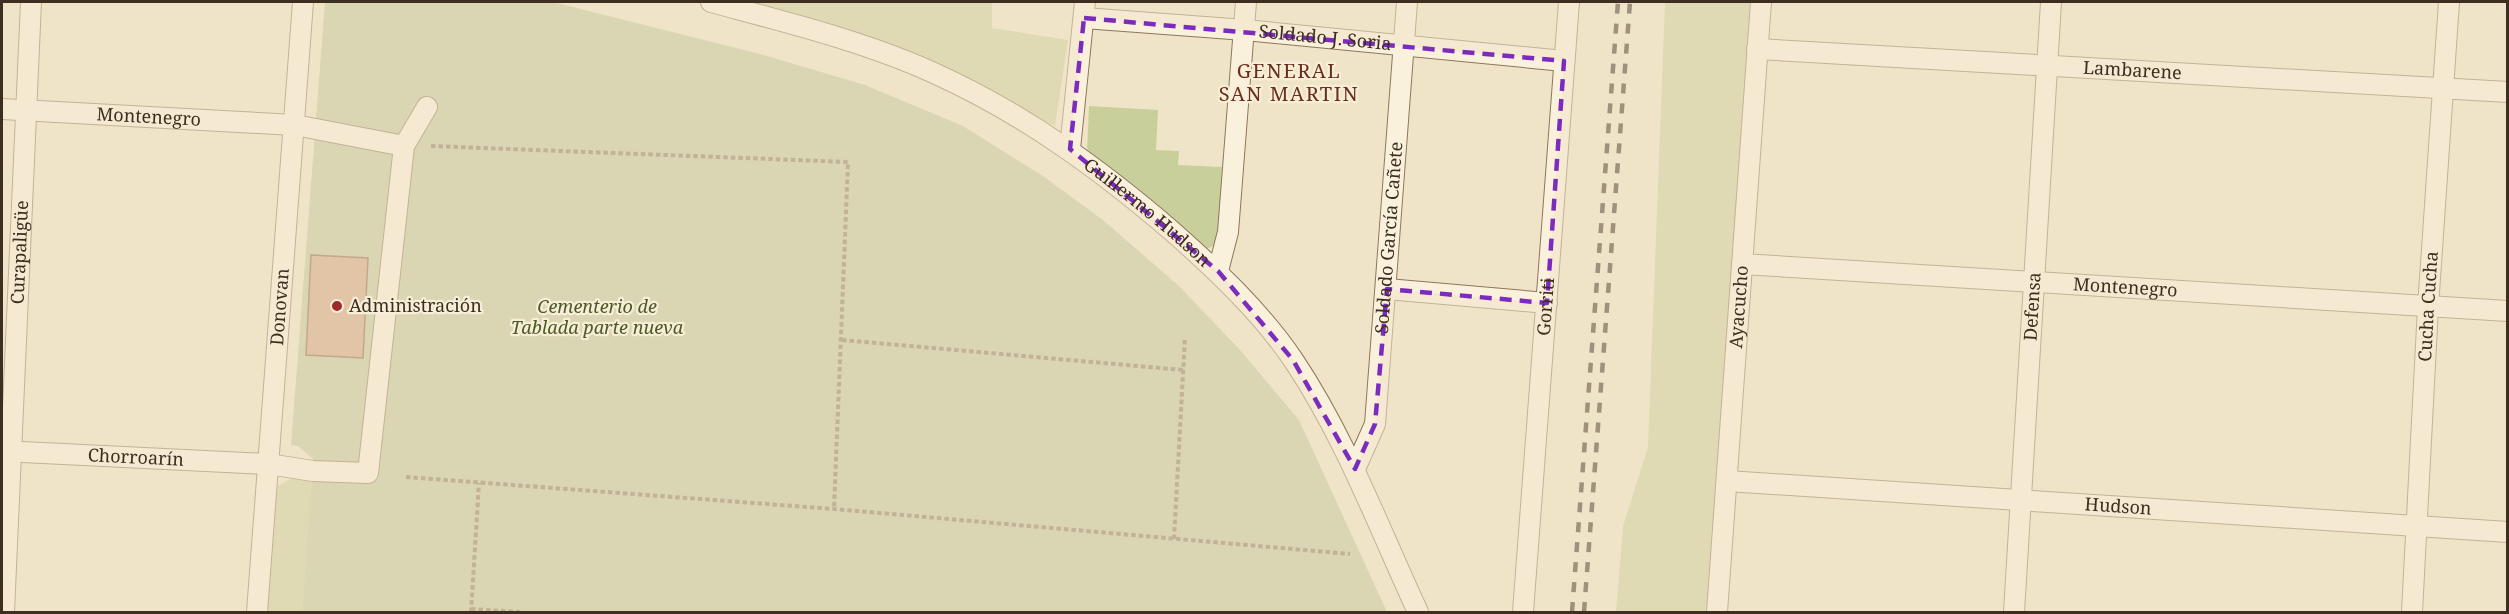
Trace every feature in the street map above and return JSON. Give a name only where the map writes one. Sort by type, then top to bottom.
[{"type":"street","name":"Curapaligüe","points":[[4,612],[7,451],[31,2]]},
{"type":"street","name":"Donovan","points":[[257,612],[303,2]]},
{"type":"street","name":"Guillermo Hudson","points":[[711,2],[852,44],[934,73],[987,99],[1070,149],[1138,202],[1218,271],[1293,360],[1322,406],[1355,470],[1418,612]]},
{"type":"street","points":[[1218,271],[1228,232],[1246,2]]},
{"type":"street","name":"Soldado García Cañete","points":[[1355,470],[1376,424],[1407,2]]},
{"type":"street","name":"Gorriti","points":[[1523,612],[1569,2]]},
{"type":"street","name":"Ayacucho","points":[[1717,612],[1761,2]]},
{"type":"street","name":"Defensa","points":[[2014,612],[2051,2]]},
{"type":"street","name":"Cucha Cucha","points":[[2412,612],[2428,307],[2449,2]]},
{"type":"street","points":[[1070,149],[1085,10]]},
{"type":"street","name":"Soldado J. Soria","points":[[1085,10],[1245,30],[1564,61]]},
{"type":"street","name":"Lambarene","points":[[1757,49],[2508,92]]},
{"type":"street","points":[[404,146],[427,106]]},
{"type":"street","name":"Montenegro","points":[[2,109],[295,124],[404,146]]},
{"type":"street","name":"Chorroarín","points":[[7,451],[268,464],[313,471],[368,473],[404,146]]},
{"type":"street","name":"Montenegro","points":[[1742,264],[2508,311]]},
{"type":"street","points":[[1387,288],[1547,303]]},
{"type":"street","name":"Hudson","points":[[1727,482],[2417,528],[2508,532]]},
{"type":"path","points":[[431,146],[848,162],[834,509]]},
{"type":"path","points":[[1174,539],[1185,337]]},
{"type":"path","points":[[842,340],[1183,370]]},
{"type":"path","points":[[406,477],[834,509],[1350,554]]},
{"type":"path","points":[[479,483],[471,611],[520,612]]},
{"type":"highlighted area","points":[[1084,18],[1564,61],[1547,303],[1387,289],[1375,424],[1355,469],[1293,360],[1218,271],[1070,149]]},
{"type":"green space","name":"Cementerio de Tablada parte nueva","points":[[325,2],[553,2],[760,54],[865,85],[963,126],[1043,176],[1103,220],[1179,286],[1241,351],[1299,420],[1387,612],[302,612],[313,459],[298,446],[291,445]]},
{"type":"green space","points":[[748,2],[992,2],[992,28],[1068,40],[1055,126],[919,58]]},
{"type":"green space","points":[[1665,2],[1750,2],[1710,612],[1616,612],[1623,526],[1648,447]]},
{"type":"green space","points":[[1089,106],[1158,110],[1156,150],[1179,151],[1178,165],[1222,167],[1219,240],[1216,245],[1206,249],[1087,152]]},
{"type":"green space","points":[[293,477],[312,478],[302,612],[266,612],[274,497],[277,487]]},
{"type":"building","name":"Administración","points":[[311,255],[368,258],[363,358],[306,355]]},
{"type":"railway","points":[[1572,612],[1618,2]]},
{"type":"railway","points":[[1584,612],[1630,2]]},
{"type":"place","name":"Administración","points":[[337,306]]},
{"type":"district","name":"GENERAL SAN MARTIN","points":[[1289,82]]}]
